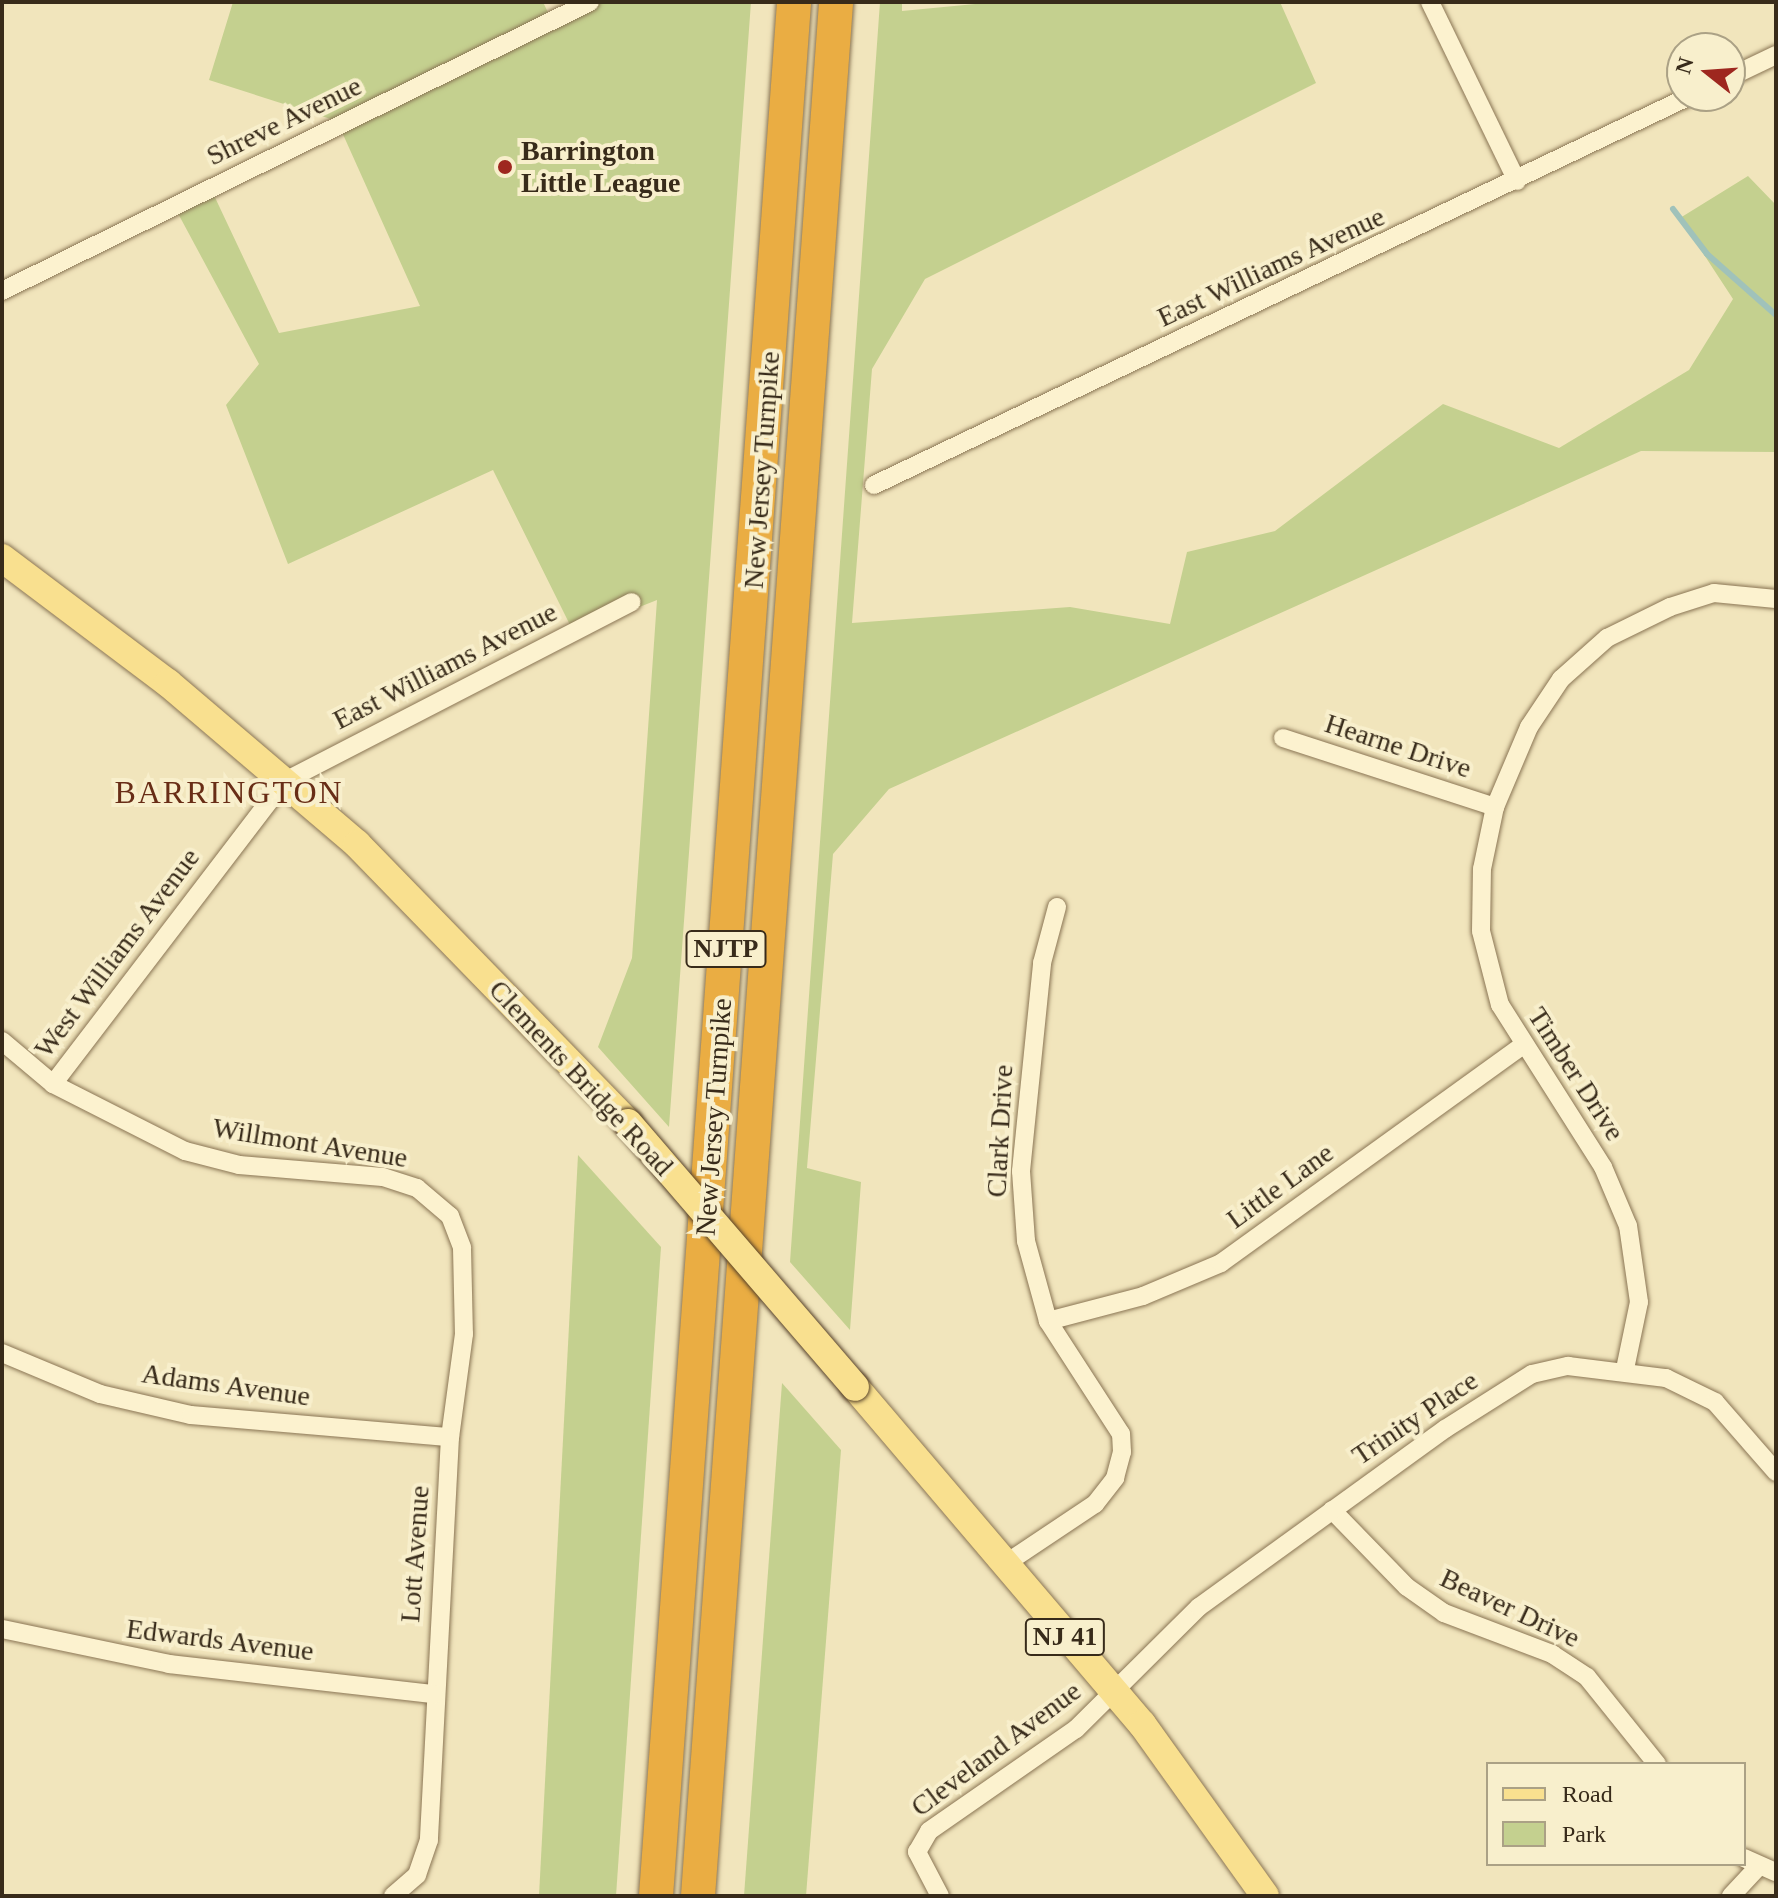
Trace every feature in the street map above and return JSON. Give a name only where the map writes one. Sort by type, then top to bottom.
[{"type":"highway","name":"New Jersey Turnpike","points":[[656,1896],[794,2]]},
{"type":"highway","name":"New Jersey Turnpike","points":[[698,1896],[836,2]]},
{"type":"main road","name":"Clements Bridge Road","points":[[2,558],[285,781],[357,844],[628,1123],[855,1387],[1002,1566],[1115,1693],[1265,1896]]},
{"type":"street","name":"Shreve Avenue","points":[[2,291],[590,2]]},
{"type":"street","points":[[1430,2],[1517,181]]},
{"type":"street","points":[[1746,69],[1776,55]]},
{"type":"street","name":"East Williams Avenue","points":[[874,485],[1666,108]]},
{"type":"street","name":"Timber Drive","points":[[1625,1369],[1639,1302],[1628,1226],[1603,1167],[1521,1047],[1500,1005],[1481,931],[1482,869],[1495,807],[1545,703],[1607,638],[1714,593],[1776,599]]},
{"type":"street","name":"East Williams Avenue","points":[[285,781],[632,602]]},
{"type":"street","name":"Hearne Drive","points":[[1283,738],[1495,807]]},
{"type":"street","name":"West Williams Avenue","points":[[53,1084],[285,781]]},
{"type":"street","name":"Clark Drive","points":[[1002,1566],[1095,1504],[1115,1478],[1122,1452],[1121,1434],[1048,1321],[1026,1241],[1021,1171],[1042,963],[1057,907]]},
{"type":"street","name":"Willmont Avenue","points":[[2,1041],[53,1084],[185,1151],[239,1165],[383,1177],[443,1208]]},
{"type":"street","name":"Little Lane","points":[[1048,1321],[1143,1296],[1221,1263],[1521,1047]]},
{"type":"street","name":"Lott Avenue","points":[[393,1896],[417,1875],[429,1840],[434,1694],[450,1437],[464,1334],[462,1248],[443,1208]]},
{"type":"street","name":"Adams Avenue","points":[[2,1353],[100,1394],[191,1415],[450,1437]]},
{"type":"street","name":"Trinity Place","points":[[1115,1693],[1199,1607],[1332,1510],[1532,1374],[1568,1366],[1625,1369],[1666,1378],[1715,1402],[1776,1472]]},
{"type":"street","name":"Beaver Drive","points":[[1332,1510],[1407,1587],[1444,1613],[1552,1654],[1587,1677],[1655,1762]]},
{"type":"street","name":"Edwards Avenue","points":[[2,1629],[169,1664],[434,1694]]},
{"type":"street","name":"Cleveland Avenue","points":[[940,1896],[917,1852],[929,1831],[1076,1729],[1115,1693]]},
{"type":"street","points":[[1731,1896],[1759,1866]]},
{"type":"green space","points":[[233,2],[543,2],[552,21],[591,2],[751,2],[669,1127],[598,1047],[632,958],[657,600],[574,633],[493,470],[288,564],[226,405],[259,364],[174,206],[211,189],[279,333],[420,306],[337,121],[209,80]]},
{"type":"green space","points":[[880,2],[902,2],[902,11],[996,2],[1280,2],[1316,83],[925,279],[872,369],[852,623],[1070,607],[1170,624],[1187,552],[1275,531],[1443,404],[1559,448],[1689,370],[1733,299],[1680,218],[1748,176],[1776,205],[1776,452],[1641,451],[889,789],[833,854],[807,1168],[861,1182],[850,1330],[790,1262]]},
{"type":"green space","points":[[578,1155],[661,1247],[616,1896],[539,1896]]},
{"type":"green space","points":[[782,1383],[841,1450],[806,1896],[744,1896]]},
{"type":"waterway","points":[[1673,209],[1707,254],[1776,315]]},
{"type":"place","name":"Barrington Little League","points":[[505,167]]},
{"type":"district","name":"BARRINGTON","points":[[229,792]]}]
